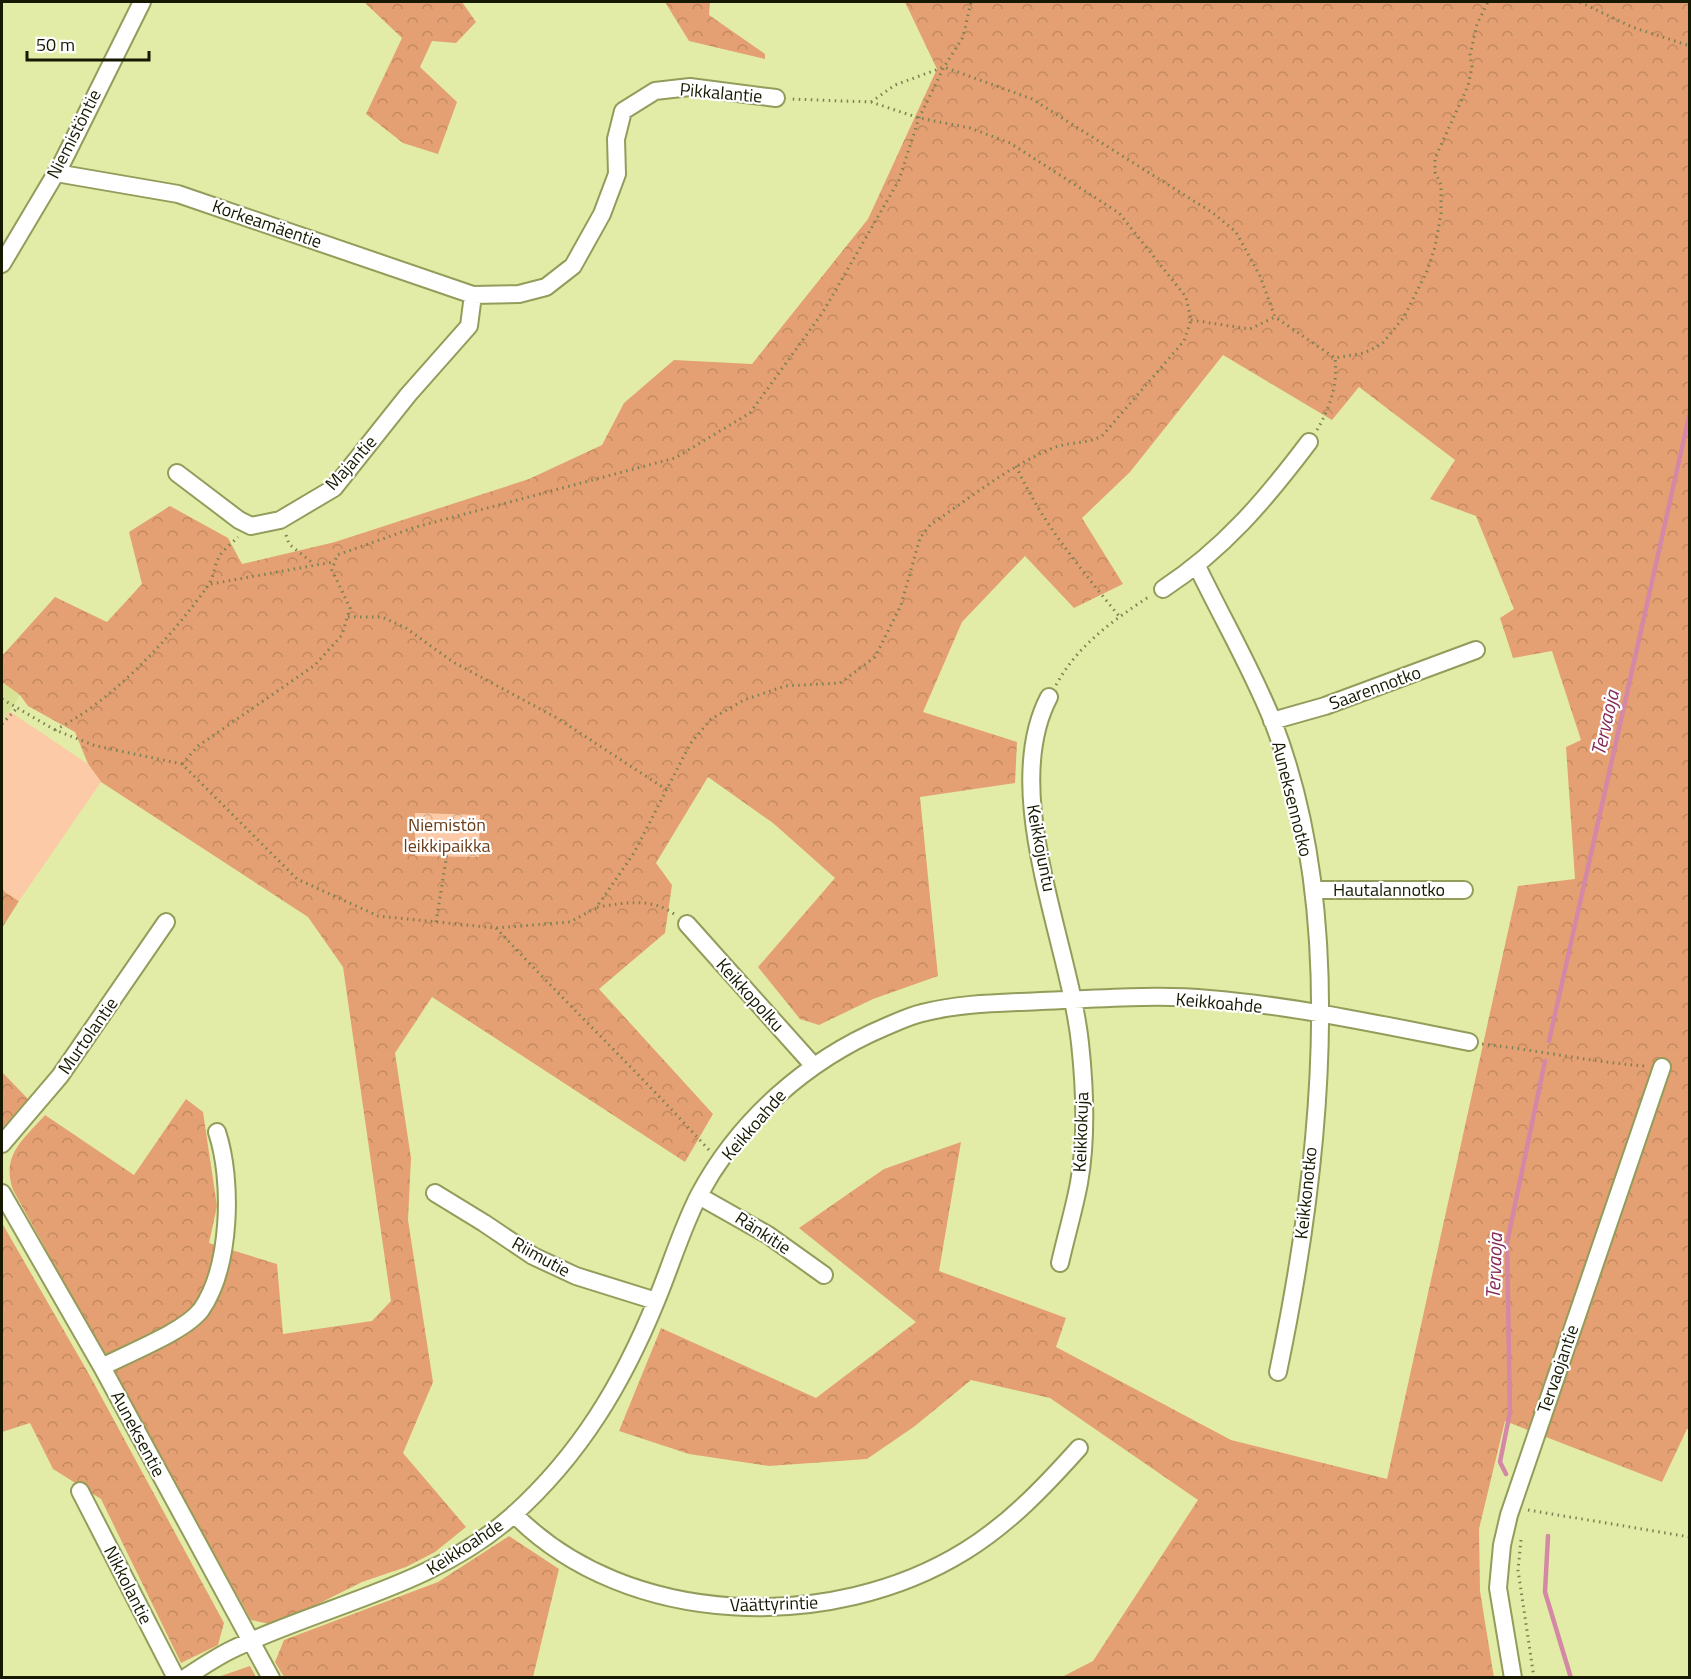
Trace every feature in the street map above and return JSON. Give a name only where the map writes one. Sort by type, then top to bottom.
[{"type":"street","name":"Niemistöntie","points":[[2,264],[56,173],[142,2]]},
{"type":"street","name":"Pikkalantie","points":[[473,295],[519,294],[546,287],[573,266],[602,214],[617,174],[616,139],[623,111],[656,91],[690,87],[776,98]]},
{"type":"street","name":"Korkeamäentie","points":[[56,173],[178,194],[473,295]]},
{"type":"street","name":"Majantie","points":[[251,526],[280,520],[334,488],[408,395],[469,326],[473,295]]},
{"type":"street","points":[[1163,589],[1197,566],[1254,511],[1309,442]]},
{"type":"street","points":[[177,473],[239,520],[251,526]]},
{"type":"street","name":"Auneksennotko","points":[[1197,566],[1272,721],[1294,792],[1313,890],[1320,993],[1318,1013]]},
{"type":"street","name":"Saarennotko","points":[[1272,721],[1325,706],[1476,650]]},
{"type":"street","name":"Keikkojuntu","points":[[1049,697],[1041,712],[1035,736],[1031,771],[1032,799],[1035,835],[1074,999]]},
{"type":"street","name":"Hautalannotko","points":[[1313,890],[1464,890]]},
{"type":"street","name":"Murtolantie","points":[[2,1144],[60,1076],[166,922]]},
{"type":"street","name":"Keikkopolku","points":[[687,924],[813,1065]]},
{"type":"street","name":"Keikkoahde","points":[[251,1641],[422,1576],[470,1549],[514,1514],[566,1459],[602,1413],[628,1366],[699,1196],[721,1162],[758,1115],[813,1065],[866,1035],[919,1013],[967,1005],[1074,999],[1206,998],[1318,1013],[1469,1042]]},
{"type":"street","name":"Keikkokuja","points":[[1060,1263],[1079,1182],[1085,1114],[1074,999]]},
{"type":"street","name":"Keikkonotko","points":[[1278,1372],[1304,1228],[1319,1058],[1318,1013]]},
{"type":"street","name":"Tervaojantie","points":[[1513,1677],[1498,1588],[1502,1545],[1509,1515],[1662,1067]]},
{"type":"street","points":[[102,1367],[170,1333],[193,1317],[200,1311],[215,1282],[228,1217],[228,1184],[217,1132]]},
{"type":"street","name":"Auneksentie","points":[[2,1193],[102,1367],[271,1677]]},
{"type":"street","name":"Riimutie","points":[[435,1193],[484,1222],[533,1256],[576,1276],[656,1301]]},
{"type":"street","name":"Ränkitie","points":[[699,1196],[768,1234],[824,1275]]},
{"type":"street","name":"Väättyrintie","points":[[514,1514],[527,1528],[564,1555],[614,1579],[667,1598],[721,1606],[780,1608],[833,1602],[893,1586],[965,1552],[1009,1520],[1049,1482],[1079,1448]]},
{"type":"street","name":"Nikkolantie","points":[[80,1491],[176,1677]]},
{"type":"street","points":[[184,1677],[230,1650],[251,1641]]},
{"type":"path","points":[[182,764],[198,746],[315,665],[342,635],[350,608],[332,570],[337,555],[416,527],[675,458],[750,413],[824,312],[899,180],[920,118],[944,67],[963,37],[971,2]]},
{"type":"path","points":[[872,102],[895,85],[944,67],[1032,99],[1213,213],[1236,232],[1260,276],[1275,317],[1335,358],[1364,353],[1382,344],[1404,317],[1427,272],[1435,247],[1441,214],[1442,185],[1434,172],[1435,158],[1468,86],[1472,67],[1470,55],[1477,24],[1488,2]]},
{"type":"path","points":[[1580,2],[1632,27],[1689,46]]},
{"type":"path","points":[[596,908],[634,853],[690,744],[711,719],[744,700],[785,686],[840,683],[875,657],[901,605],[920,538],[930,525],[1016,466],[1056,447],[1088,443],[1102,435],[1184,342],[1191,320],[1186,297],[1119,213],[1010,143],[970,128],[920,118],[872,102],[776,98]]},
{"type":"path","points":[[1191,320],[1250,329],[1275,317]]},
{"type":"path","points":[[1309,442],[1329,410],[1337,372],[1335,358]]},
{"type":"path","points":[[1016,466],[1034,504],[1051,531],[1119,616]]},
{"type":"path","points":[[280,520],[289,544],[315,565]]},
{"type":"path","points":[[55,730],[82,717],[125,680],[184,618],[210,584],[219,556],[251,526]]},
{"type":"path","points":[[210,584],[333,562]]},
{"type":"path","points":[[1049,697],[1067,665],[1092,638],[1119,616],[1163,589]]},
{"type":"path","points":[[348,617],[382,617],[406,628],[453,662],[557,718],[667,790]]},
{"type":"path","points":[[2,699],[55,730],[96,746],[182,764],[297,879],[378,916],[496,928],[570,922],[596,908],[634,901],[662,906],[687,924]]},
{"type":"path","points":[[2,724],[17,708]]},
{"type":"path","points":[[435,922],[450,842]]},
{"type":"path","points":[[496,928],[558,994],[637,1071],[721,1162]]},
{"type":"path","points":[[1469,1042],[1562,1054],[1611,1064],[1662,1067]]},
{"type":"path","points":[[1526,1518],[1532,1499]]},
{"type":"path","points":[[1528,1510],[1689,1537]]},
{"type":"path","points":[[1522,1538],[1518,1570],[1534,1677]]},
{"type":"shaded area","points":[[2,682],[20,695],[2,723]]},
{"type":"green space","points":[[364,2],[462,2],[476,22],[456,43],[432,41],[420,67],[457,102],[438,154],[403,143],[366,114],[402,38]]},
{"type":"green space","points":[[665,2],[710,2],[709,15],[765,54],[765,59],[689,41]]},
{"type":"green space","points":[[905,2],[1689,2],[1689,1429],[1662,1482],[1505,1421],[1479,1529],[1480,1591],[1494,1678],[1062,1677],[1093,1661],[1198,1500],[1050,1398],[971,1380],[915,1426],[867,1459],[769,1466],[689,1454],[619,1431],[661,1328],[816,1398],[916,1322],[799,1228],[884,1169],[961,1142],[939,1271],[1066,1318],[1056,1347],[1231,1440],[1387,1479],[1518,886],[1575,879],[1566,747],[1581,740],[1552,651],[1513,658],[1500,618],[1514,609],[1476,516],[1430,499],[1455,460],[1359,387],[1332,420],[1223,355],[1130,472],[1082,518],[1123,584],[1074,608],[1025,556],[962,622],[923,712],[1017,742],[1015,783],[920,797],[938,976],[873,999],[819,1025],[800,1019],[758,967],[835,878],[773,823],[708,777],[656,863],[672,885],[665,933],[599,989],[713,1114],[685,1162],[432,997],[395,1053],[411,1158],[408,1220],[433,1382],[403,1453],[466,1527],[435,1552],[406,1567],[362,1582],[294,1616],[270,1624],[251,1620],[13,1190],[10,1178],[12,1157],[22,1140],[45,1115],[134,1175],[186,1099],[203,1112],[217,1206],[209,1243],[277,1264],[283,1334],[372,1321],[391,1301],[343,967],[308,917],[101,782],[88,764],[75,732],[28,706],[20,695],[2,682],[2,656],[55,597],[107,622],[142,584],[129,532],[170,506],[228,538],[242,564],[335,542],[529,479],[602,445],[624,403],[674,360],[752,364],[868,219],[937,69]]},
{"type":"green space","points":[[9,711],[88,764],[101,782],[19,901],[2,890],[2,723]]},
{"type":"green space","name":"Niemistön leikkipaikka","points":[[415,813],[480,815],[479,857],[415,856]]},
{"type":"green space","points":[[2,890],[19,901],[2,928]]},
{"type":"green space","points":[[2,1072],[28,1099],[2,1129]]},
{"type":"green space","points":[[2,1223],[90,1376],[224,1623],[218,1645],[181,1663],[101,1499],[53,1469],[30,1423],[2,1432]]},
{"type":"green space","points":[[509,1536],[559,1569],[533,1677],[284,1677],[275,1662],[284,1640],[438,1582]]},
{"type":"green space","points":[[250,1666],[256,1677],[218,1677]]},
{"type":"waterway","name":"Tervaoja","points":[[1549,1041],[1690,412]]},
{"type":"waterway","name":"Tervaoja","points":[[1506,1474],[1500,1462],[1510,1412],[1507,1243],[1545,1061]]},
{"type":"waterway","name":"Tervaoja","points":[[1548,1536],[1545,1592],[1571,1678]]}]
